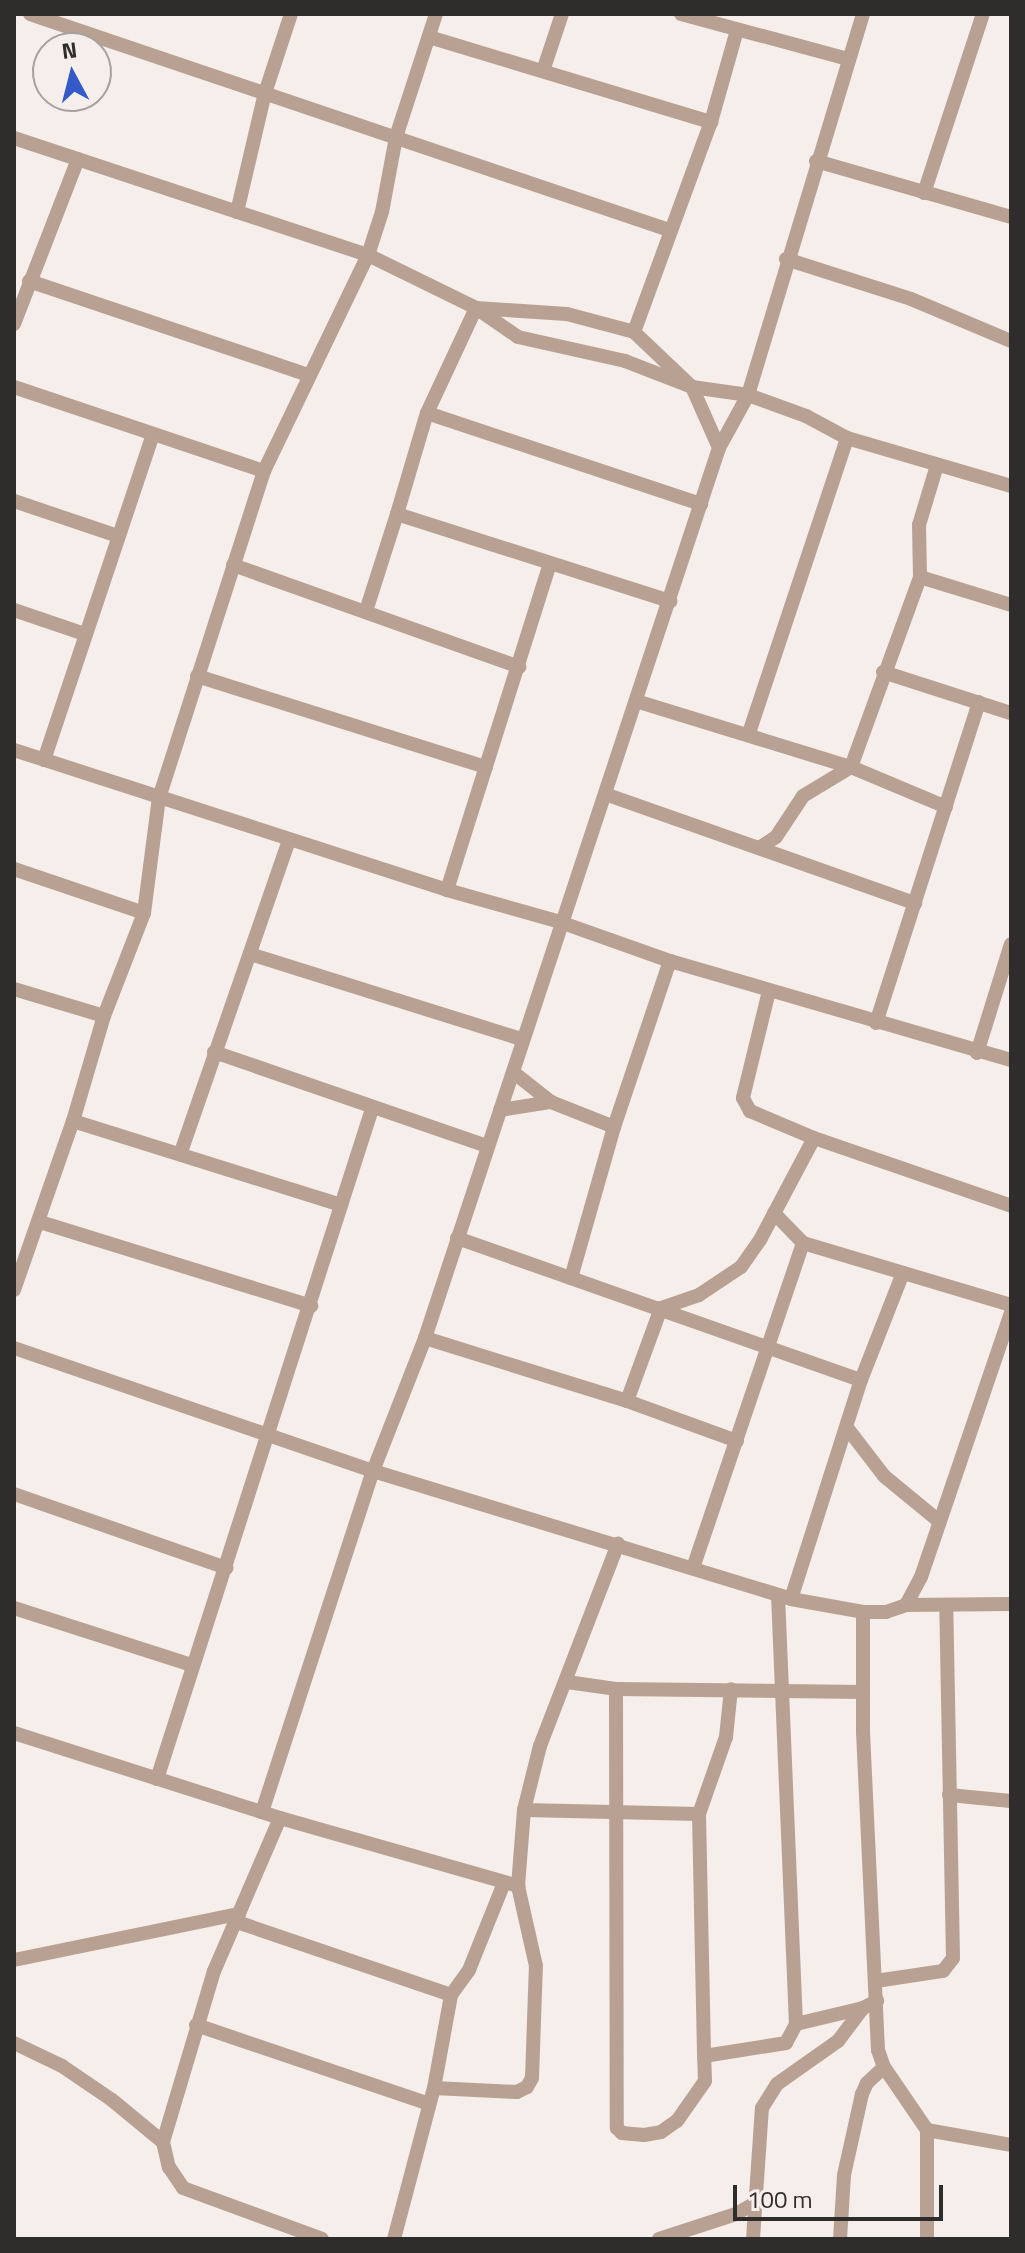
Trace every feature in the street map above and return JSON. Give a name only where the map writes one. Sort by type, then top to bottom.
[{"type":"street","points":[[30,14],[669,230]]},
{"type":"street","points":[[237,212],[265,93],[291,14]]},
{"type":"street","points":[[14,1290],[40,1222],[104,1016],[144,913],[159,798],[264,471],[368,255],[382,212],[396,137],[436,14]]},
{"type":"street","points":[[543,71],[562,14]]},
{"type":"street","points":[[681,14],[848,59]]},
{"type":"street","points":[[262,1812],[373,1471],[425,1338],[719,448],[748,395],[786,259],[863,14]]},
{"type":"street","points":[[924,193],[983,14]]},
{"type":"street","points":[[634,332],[711,122],[737,30]]},
{"type":"street","points":[[429,37],[711,122]]},
{"type":"street","points":[[14,138],[368,255],[476,308],[518,337],[625,361],[692,387],[748,395],[806,416],[847,438],[1011,486]]},
{"type":"street","points":[[14,324],[78,159]]},
{"type":"street","points":[[816,161],[1011,217]]},
{"type":"street","points":[[786,259],[911,299],[1011,341]]},
{"type":"street","points":[[29,281],[308,375]]},
{"type":"street","points":[[476,308],[567,314],[634,332],[692,387],[719,448]]},
{"type":"street","points":[[366,611],[427,413],[476,308]]},
{"type":"street","points":[[14,387],[264,471]]},
{"type":"street","points":[[427,413],[701,504]]},
{"type":"street","points":[[44,760],[153,435]]},
{"type":"street","points":[[749,733],[847,438]]},
{"type":"street","points":[[759,848],[776,837],[803,796],[851,767],[920,577],[919,525],[937,465]]},
{"type":"street","points":[[14,501],[118,536]]},
{"type":"street","points":[[397,514],[670,601]]},
{"type":"street","points":[[447,890],[550,564]]},
{"type":"street","points":[[233,565],[519,667]]},
{"type":"street","points":[[920,577],[1011,605]]},
{"type":"street","points":[[14,610],[85,634]]},
{"type":"street","points":[[883,672],[1011,713]]},
{"type":"street","points":[[197,676],[486,767]]},
{"type":"street","points":[[636,701],[749,733],[851,767],[946,807]]},
{"type":"street","points":[[876,1023],[979,702]]},
{"type":"street","points":[[14,750],[447,890],[560,922],[670,961],[977,1053],[1011,1060]]},
{"type":"street","points":[[605,794],[915,903]]},
{"type":"street","points":[[181,1152],[289,840]]},
{"type":"street","points":[[14,869],[144,913]]},
{"type":"street","points":[[977,1053],[1011,944]]},
{"type":"street","points":[[250,954],[522,1039]]},
{"type":"street","points":[[571,1278],[614,1127],[670,961]]},
{"type":"street","points":[[14,989],[104,1016]]},
{"type":"street","points":[[769,991],[757,1032],[744,1104],[750,1111],[814,1138],[1011,1206]]},
{"type":"street","points":[[214,1052],[372,1109],[487,1146]]},
{"type":"street","points":[[513,1072],[551,1102],[614,1127]]},
{"type":"street","points":[[500,1110],[551,1102]]},
{"type":"street","points":[[157,1779],[270,1435],[372,1109]]},
{"type":"street","points":[[73,1121],[181,1152],[341,1205]]},
{"type":"street","points":[[661,1308],[699,1295],[741,1267],[814,1138]]},
{"type":"street","points":[[774,1213],[803,1243],[1011,1305]]},
{"type":"street","points":[[40,1222],[311,1306]]},
{"type":"street","points":[[457,1238],[861,1380]]},
{"type":"street","points":[[693,1568],[803,1243]]},
{"type":"street","points":[[704,2056],[786,2043],[796,2024],[780,1689],[784,1597],[848,1429],[861,1380],[903,1273]]},
{"type":"street","points":[[627,1401],[661,1308]]},
{"type":"street","points":[[906,1605],[921,1577],[1011,1313]]},
{"type":"street","points":[[425,1338],[627,1401],[737,1441]]},
{"type":"street","points":[[14,1348],[373,1471],[784,1597],[863,1612],[886,1612],[906,1605],[1011,1604]]},
{"type":"street","points":[[848,1429],[884,1476],[940,1522]]},
{"type":"street","points":[[14,1494],[226,1568]]},
{"type":"street","points":[[394,2239],[434,2088],[451,1995],[469,1970],[511,1884],[524,1810],[540,1746],[618,1544]]},
{"type":"street","points":[[876,1981],[943,1971],[953,1958],[946,1605]]},
{"type":"street","points":[[14,1608],[192,1665]]},
{"type":"street","points":[[863,1612],[863,1692],[876,1981],[870,2004],[884,2067],[927,2130],[927,2239]]},
{"type":"street","points":[[567,1682],[616,1689],[863,1692]]},
{"type":"street","points":[[616,1689],[617,2128],[622,2133],[644,2135],[661,2132],[677,2121],[705,2081],[699,1814],[726,1737],[731,1689]]},
{"type":"street","points":[[14,1733],[280,1818],[511,1884]]},
{"type":"street","points":[[949,1795],[1011,1801]]},
{"type":"street","points":[[524,1810],[699,1814]]},
{"type":"street","points":[[280,1818],[214,1971],[163,2142],[169,2167],[183,2188],[322,2239]]},
{"type":"street","points":[[434,2088],[517,2092],[527,2087],[532,2078],[536,1966],[511,1884]]},
{"type":"street","points":[[14,1960],[238,1918],[451,1995]]},
{"type":"street","points":[[796,2024],[870,2004]]},
{"type":"street","points":[[753,2239],[762,2108],[769,2093],[838,2041],[870,2004]]},
{"type":"street","points":[[196,2025],[429,2104]]},
{"type":"street","points":[[14,2043],[74,2074],[112,2100],[163,2142]]},
{"type":"street","points":[[840,2239],[844,2175],[862,2094],[867,2083],[884,2067]]},
{"type":"street","points":[[927,2130],[1011,2145]]},
{"type":"street","points":[[659,2239],[736,2214],[755,2203]]}]
